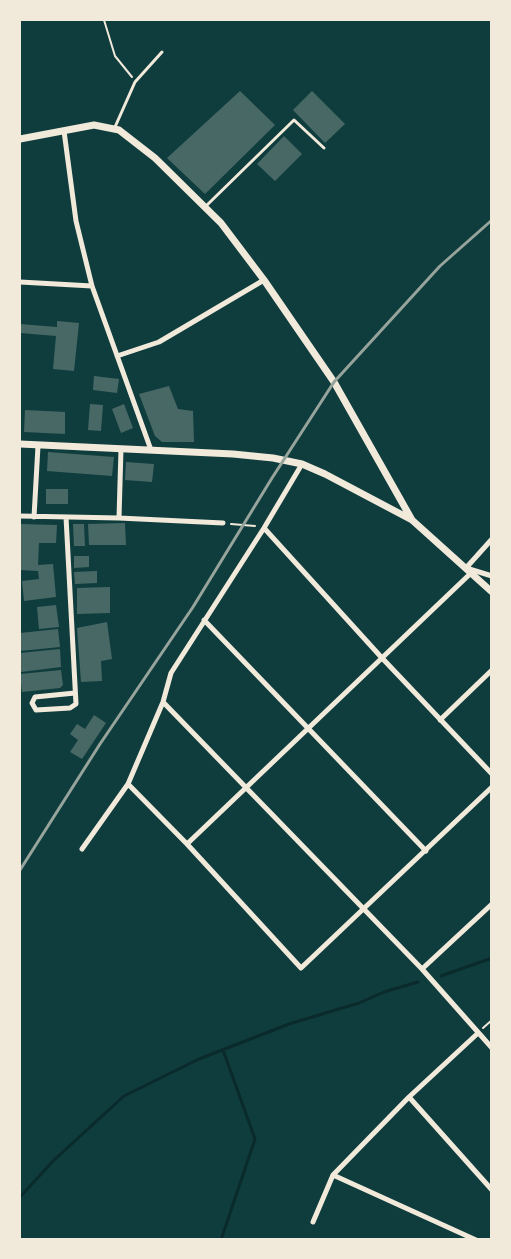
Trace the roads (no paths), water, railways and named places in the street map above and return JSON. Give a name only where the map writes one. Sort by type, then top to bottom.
[{"type":"street","points":[[20,140],[94,124],[119,130],[149,153],[205,207],[221,223],[264,280],[334,382],[412,520]]},
{"type":"street","points":[[64,131],[76,221],[92,286],[151,450]]},
{"type":"street","points":[[117,356],[159,342],[264,280]]},
{"type":"street","points":[[20,282],[92,286]]},
{"type":"street","points":[[20,444],[234,454],[302,464],[412,520],[492,592]]},
{"type":"street","points":[[34,517],[38,446]]},
{"type":"street","points":[[119,518],[122,449]]},
{"type":"street","points":[[82,849],[128,784],[163,702],[171,673],[302,464]]},
{"type":"street","points":[[20,516],[223,523]]},
{"type":"street","points":[[66,517],[76,704],[70,708],[36,710],[32,704],[35,697],[75,693]]},
{"type":"street","points":[[264,528],[382,658],[492,774]]},
{"type":"street","points":[[187,844],[382,658],[468,570],[492,539]]},
{"type":"street","points":[[468,570],[492,576]]},
{"type":"street","points":[[204,620],[426,851]]},
{"type":"street","points":[[440,720],[492,670]]},
{"type":"street","points":[[163,702],[422,969],[477,1034],[492,1048]]},
{"type":"street","points":[[128,784],[187,844],[301,968],[492,787]]},
{"type":"street","points":[[422,969],[492,904]]},
{"type":"street","points":[[313,1222],[333,1175],[409,1097],[477,1034]]},
{"type":"street","points":[[409,1097],[492,1190]]},
{"type":"street","points":[[333,1175],[476,1239]]},
{"type":"lane","points":[[115,129],[135,82],[162,52]]},
{"type":"lane","points":[[205,207],[294,120],[324,148]]},
{"type":"waterway","points":[[441,976],[492,958]]},
{"type":"waterway","points":[[20,1197],[53,1161],[124,1096],[199,1059],[289,1024],[418,982]]},
{"type":"waterway","points":[[221,1240],[255,1139],[223,1050]]},
{"type":"railway","points":[[20,870],[100,744],[193,607],[334,382],[440,266],[492,220]]}]
